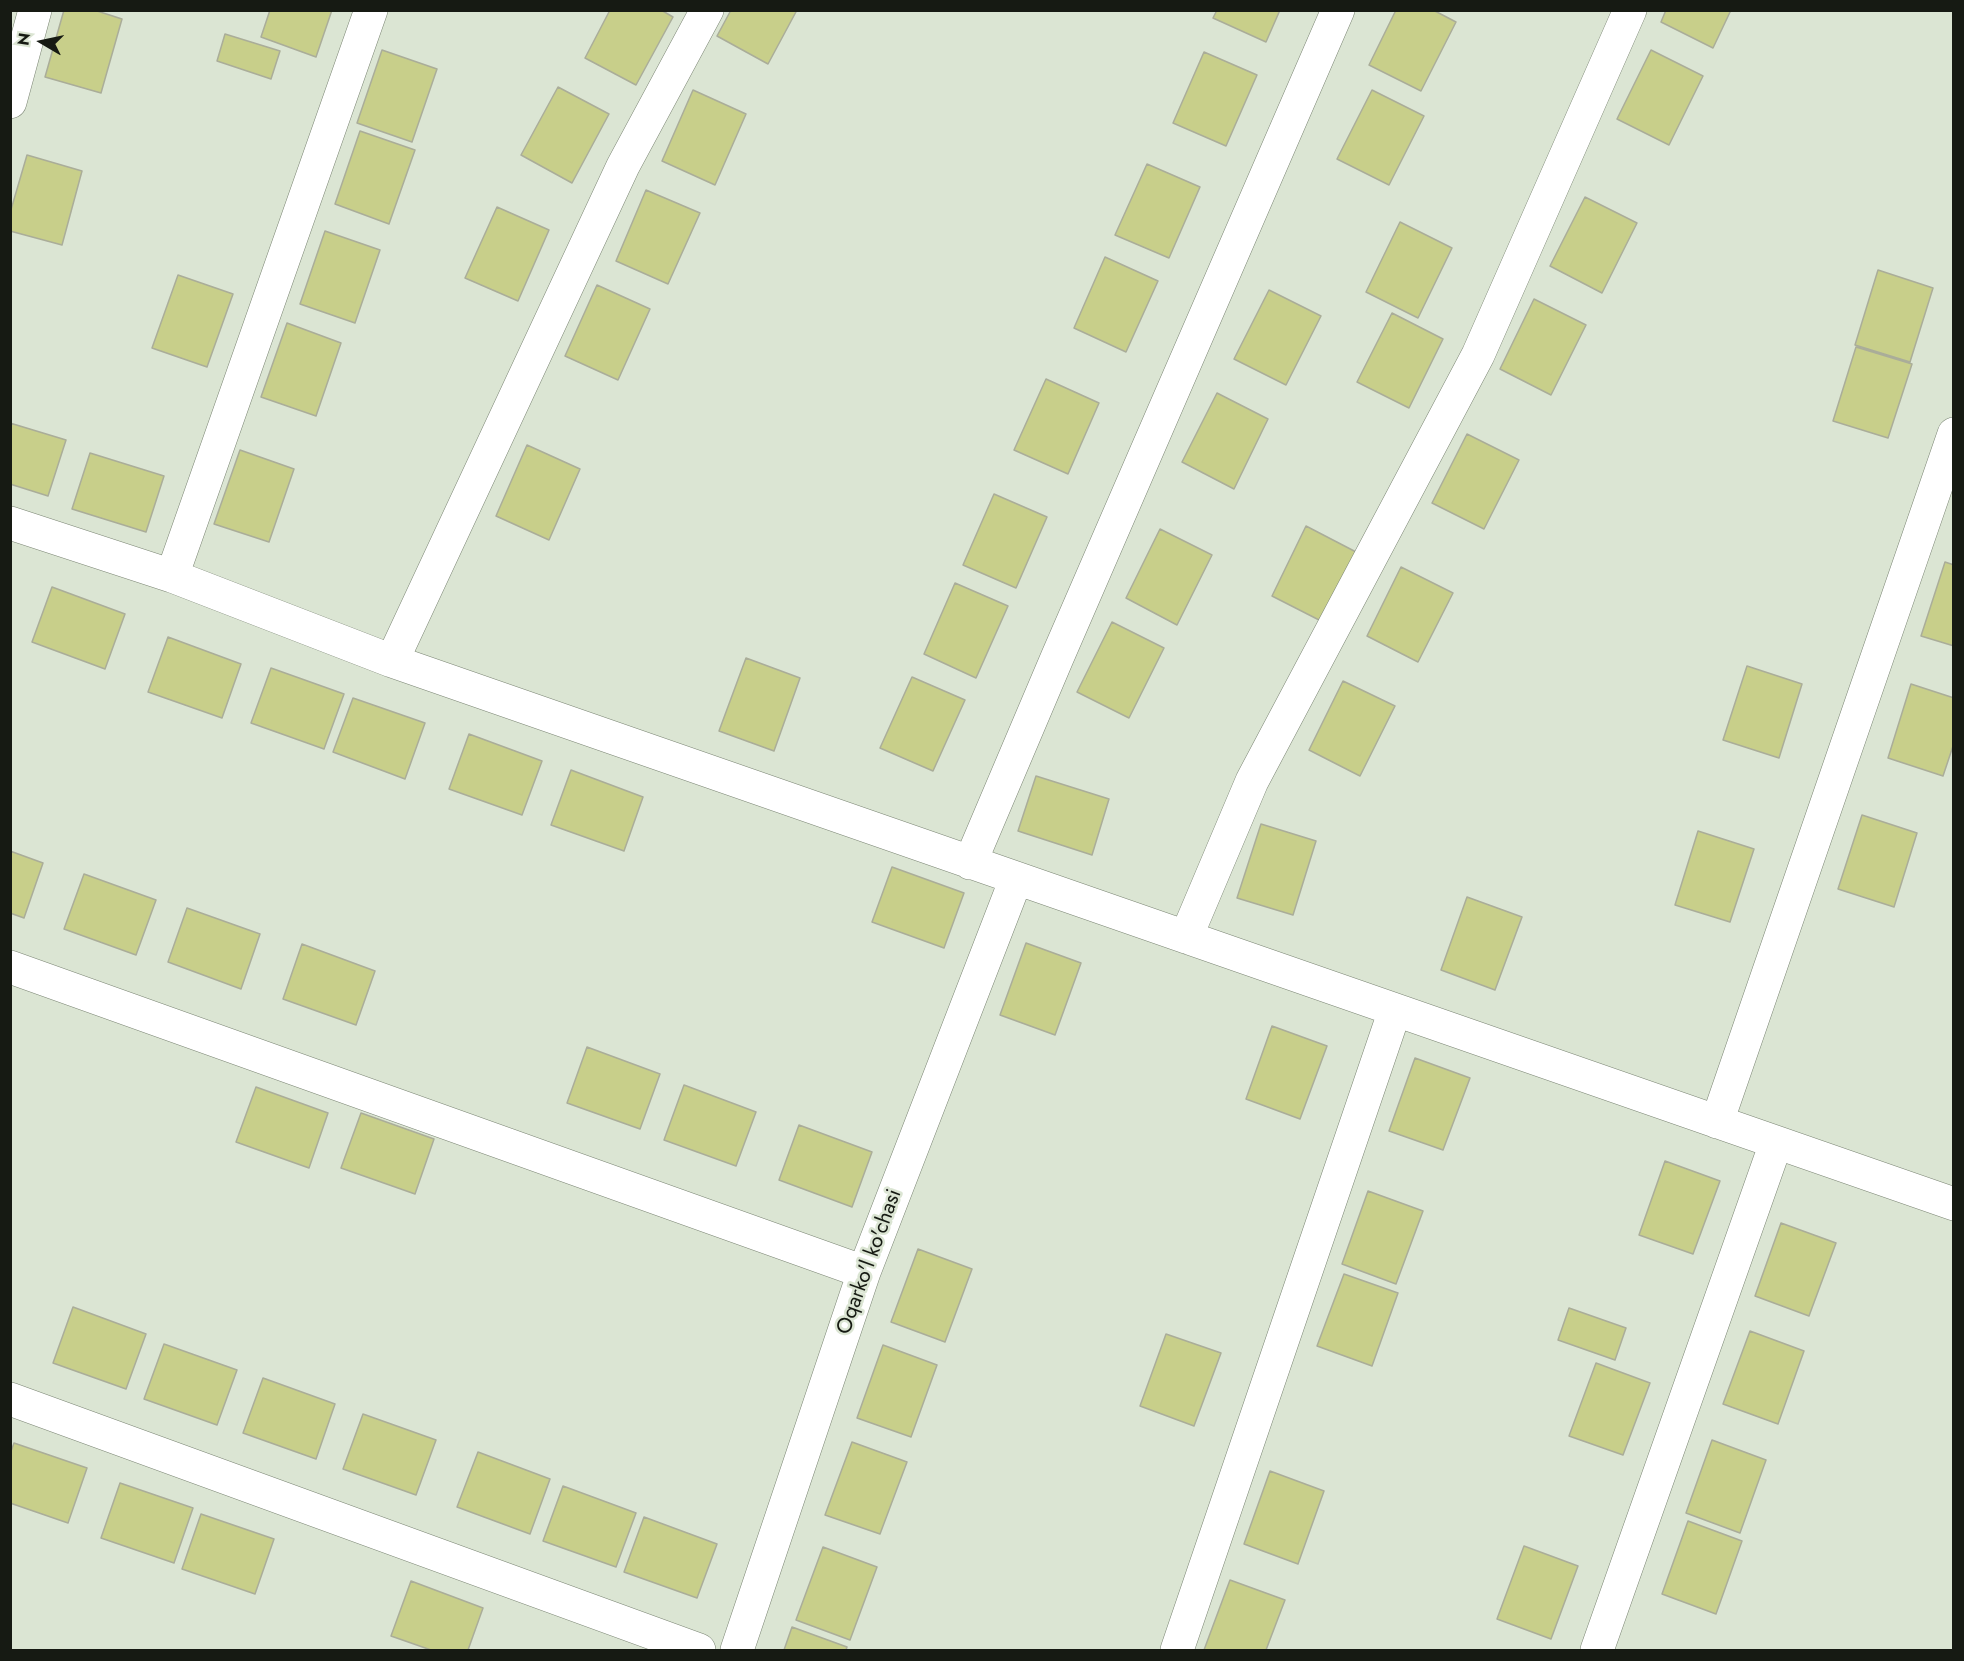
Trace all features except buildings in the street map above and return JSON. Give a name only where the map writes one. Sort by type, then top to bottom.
[{"type":"street","points":[[10,102],[35,10]]},
{"type":"street","points":[[172,576],[371,10]]},
{"type":"street","points":[[392,661],[623,166],[707,10]]},
{"type":"street","points":[[970,863],[1338,10]]},
{"type":"street","points":[[1186,937],[1252,781],[1478,355],[1630,10]]},
{"type":"street","points":[[1717,1122],[1953,434]]},
{"type":"street","points":[[10,523],[172,576],[392,661],[1953,1204]]},
{"type":"street","name":"Oqarko'l ko'chasi","points":[[737,1650],[864,1272],[1016,879]]},
{"type":"street","points":[[10,967],[864,1272]]},
{"type":"street","points":[[1176,1650],[1395,1010]]},
{"type":"street","points":[[1597,1650],[1776,1143]]},
{"type":"street","points":[[10,1399],[699,1650]]}]
